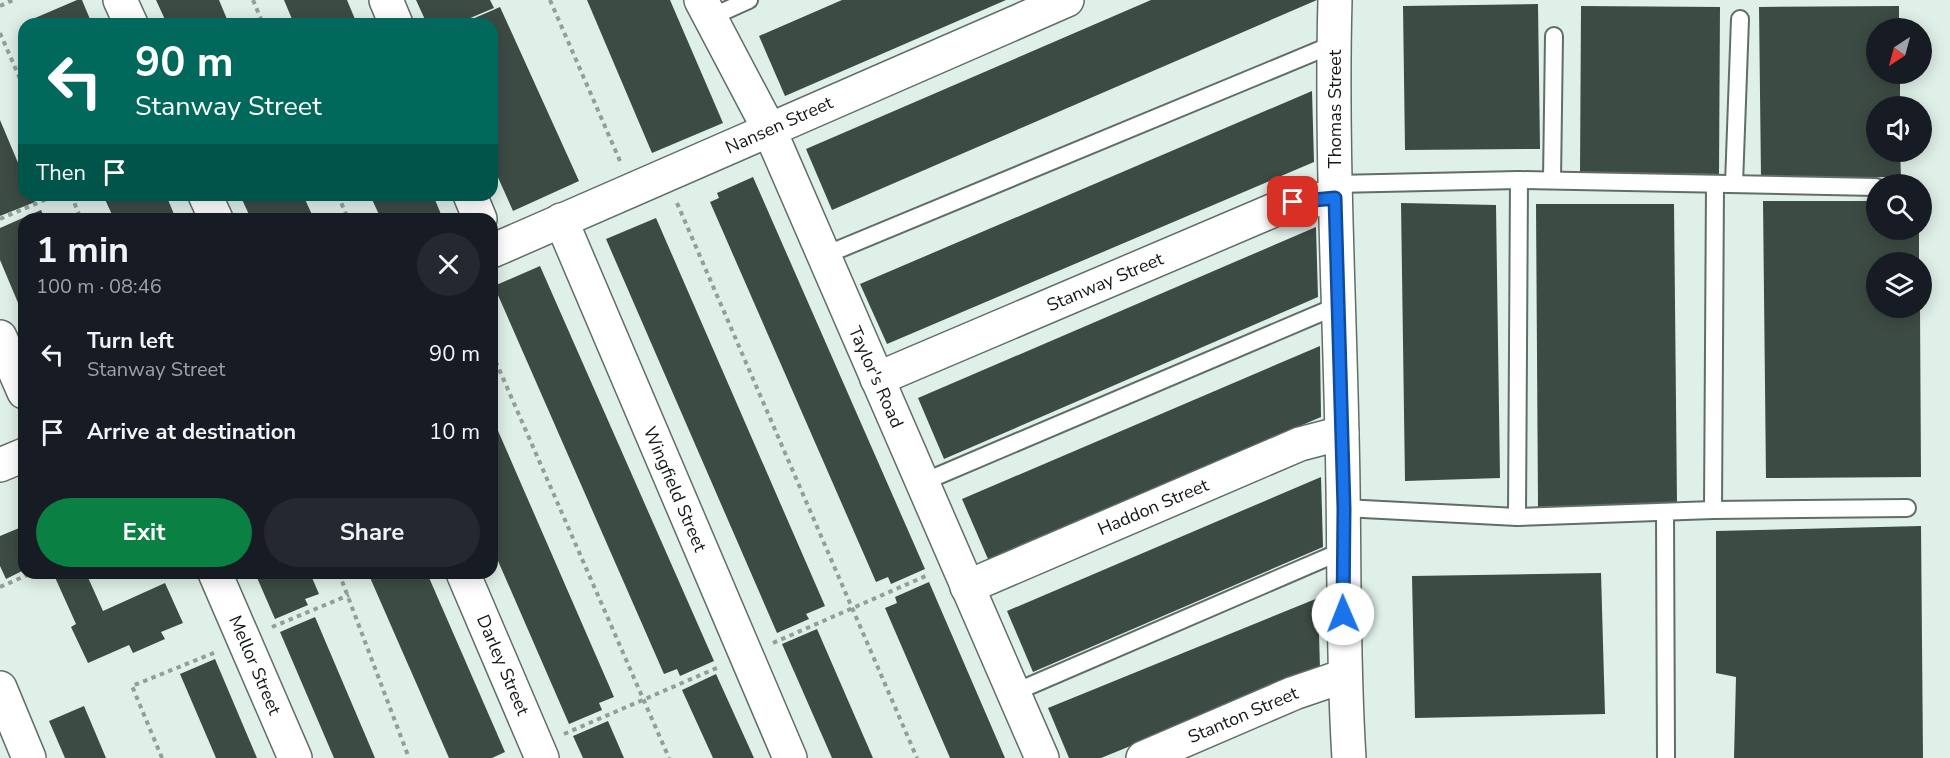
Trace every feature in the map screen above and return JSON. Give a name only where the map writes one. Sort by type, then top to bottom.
[{"type":"street","points":[[120,0],[128,18]]},
{"type":"street","points":[[386,0],[394,18]]},
{"type":"street","name":"Nansen Street","points":[[498,247],[1067,0]]},
{"type":"street","name":"Thomas Street","points":[[1335,0],[1335,191],[1344,508],[1342,551],[1344,676],[1348,758]]},
{"type":"street","name":"Taylor's Road","points":[[705,9],[769,129],[1041,758]]},
{"type":"street","name":"Stanway Street","points":[[877,379],[1293,202],[1335,191]]},
{"type":"street","name":"Wingfield Street","points":[[561,220],[790,758]]},
{"type":"street","points":[[0,337],[18,378]]},
{"type":"street","name":"Haddon Street","points":[[967,587],[1300,444],[1342,433]]},
{"type":"street","points":[[0,465],[18,458]]},
{"type":"street","name":"Mellor Street","points":[[218,579],[295,758]]},
{"type":"street","name":"Darley Street","points":[[467,579],[542,758]]},
{"type":"street","name":"Stanton Street","points":[[1143,758],[1294,693],[1344,676]]},
{"type":"street","points":[[0,688],[29,758]]},
{"type":"lane","points":[[705,9],[749,0]]},
{"type":"lane","points":[[1734,183],[1740,19]]},
{"type":"lane","points":[[1552,180],[1554,36]]},
{"type":"lane","points":[[823,256],[1334,44]]},
{"type":"lane","points":[[1335,191],[1519,180],[1866,187]]},
{"type":"lane","points":[[1517,517],[1519,180]]},
{"type":"lane","points":[[1713,510],[1715,185]]},
{"type":"lane","points":[[921,483],[1337,306]]},
{"type":"lane","points":[[1344,508],[1517,517],[1713,510],[1907,508]]},
{"type":"lane","points":[[1665,512],[1666,758]]},
{"type":"lane","points":[[1013,693],[1342,551]]},
{"type":"path","points":[[0,6],[14,0]]},
{"type":"path","points":[[253,0],[260,18]]},
{"type":"path","points":[[550,0],[632,189]]},
{"type":"path","points":[[0,33],[18,74]]},
{"type":"path","points":[[664,175],[917,758]]},
{"type":"path","points":[[0,219],[42,201]]},
{"type":"path","points":[[498,367],[669,758]]},
{"type":"path","points":[[0,586],[18,579]]},
{"type":"path","points":[[341,579],[409,758]]},
{"type":"building","points":[[82,0],[90,18],[35,18]]},
{"type":"building","points":[[156,0],[219,0],[226,18],[164,18]]},
{"type":"building","points":[[284,0],[347,0],[354,18],[292,18]]},
{"type":"building","points":[[416,0],[490,0],[494,8],[470,18],[424,18]]},
{"type":"building","points":[[587,0],[670,0],[723,123],[652,153]]},
{"type":"building","points":[[842,0],[1006,0],[785,96],[759,36]]},
{"type":"building","points":[[1151,0],[1317,0],[832,210],[806,149]]},
{"type":"building","points":[[1538,4],[1540,149],[1405,150],[1403,6]]},
{"type":"building","points":[[1581,6],[1720,7],[1719,174],[1580,173]]},
{"type":"building","points":[[1899,6],[1899,18],[1866,18],[1866,84],[1900,84],[1900,96],[1866,96],[1866,162],[1900,162],[1901,174],[1866,174],[1866,177],[1761,178],[1759,7]]},
{"type":"building","points":[[500,7],[579,181],[513,211],[498,177],[498,18],[475,18]]},
{"type":"building","points":[[1312,91],[1314,162],[887,344],[860,284]]},
{"type":"building","points":[[0,120],[18,163],[18,201],[35,202],[0,216]]},
{"type":"building","points":[[753,177],[925,569],[891,584],[888,577],[876,582],[710,202],[719,198],[717,193]]},
{"type":"building","points":[[106,201],[168,201],[174,213],[111,213]]},
{"type":"building","points":[[243,201],[306,201],[311,213],[248,213]]},
{"type":"building","points":[[373,201],[436,201],[440,213],[378,213]]},
{"type":"building","points":[[1763,201],[1866,201],[1866,240],[1919,240],[1919,252],[1866,252],[1866,318],[1920,318],[1921,477],[1766,478]]},
{"type":"building","points":[[1401,203],[1496,205],[1500,478],[1405,481]]},
{"type":"building","points":[[1536,204],[1674,204],[1677,504],[1538,507]]},
{"type":"building","points":[[656,218],[825,606],[806,614],[809,619],[777,633],[606,239]]},
{"type":"building","points":[[18,220],[18,303],[0,260],[0,228]]},
{"type":"building","points":[[1316,227],[1318,297],[944,459],[918,398]]},
{"type":"building","points":[[540,266],[714,661],[680,676],[677,669],[664,674],[498,295],[498,284]]},
{"type":"building","points":[[1320,346],[1321,417],[988,559],[962,499]]},
{"type":"building","points":[[498,431],[614,697],[599,703],[602,710],[569,724],[498,561]]},
{"type":"building","points":[[1321,477],[1323,547],[1033,672],[1007,611]]},
{"type":"building","points":[[1921,526],[1923,758],[1734,758],[1736,677],[1716,673],[1716,531]]},
{"type":"building","points":[[18,528],[18,573],[6,579],[0,566],[0,536]]},
{"type":"building","points":[[1601,573],[1605,714],[1415,718],[1412,576]]},
{"type":"building","points":[[56,579],[89,579],[103,611],[165,583],[183,623],[161,632],[165,639],[133,653],[129,645],[88,663],[71,627],[76,624]]},
{"type":"building","points":[[258,579],[313,579],[319,594],[305,599],[308,605],[275,619]]},
{"type":"building","points":[[371,579],[430,579],[505,752],[492,758],[449,758]]},
{"type":"building","points":[[929,582],[1005,758],[950,758],[885,608],[897,603],[895,597]]},
{"type":"building","points":[[1318,598],[1320,669],[1101,758],[1069,758],[1048,708]]},
{"type":"building","points":[[315,617],[375,758],[334,758],[280,632]]},
{"type":"building","points":[[817,629],[873,758],[832,758],[782,644]]},
{"type":"building","points":[[215,659],[257,758],[216,758],[180,674]]},
{"type":"building","points":[[716,674],[754,758],[713,758],[682,690]]},
{"type":"building","points":[[84,706],[106,758],[65,758],[49,721]]},
{"type":"building","points":[[608,721],[624,758],[583,758],[573,736]]},
{"type":"route","points":[[1293,202],[1335,198],[1344,508],[1343,614]]}]
